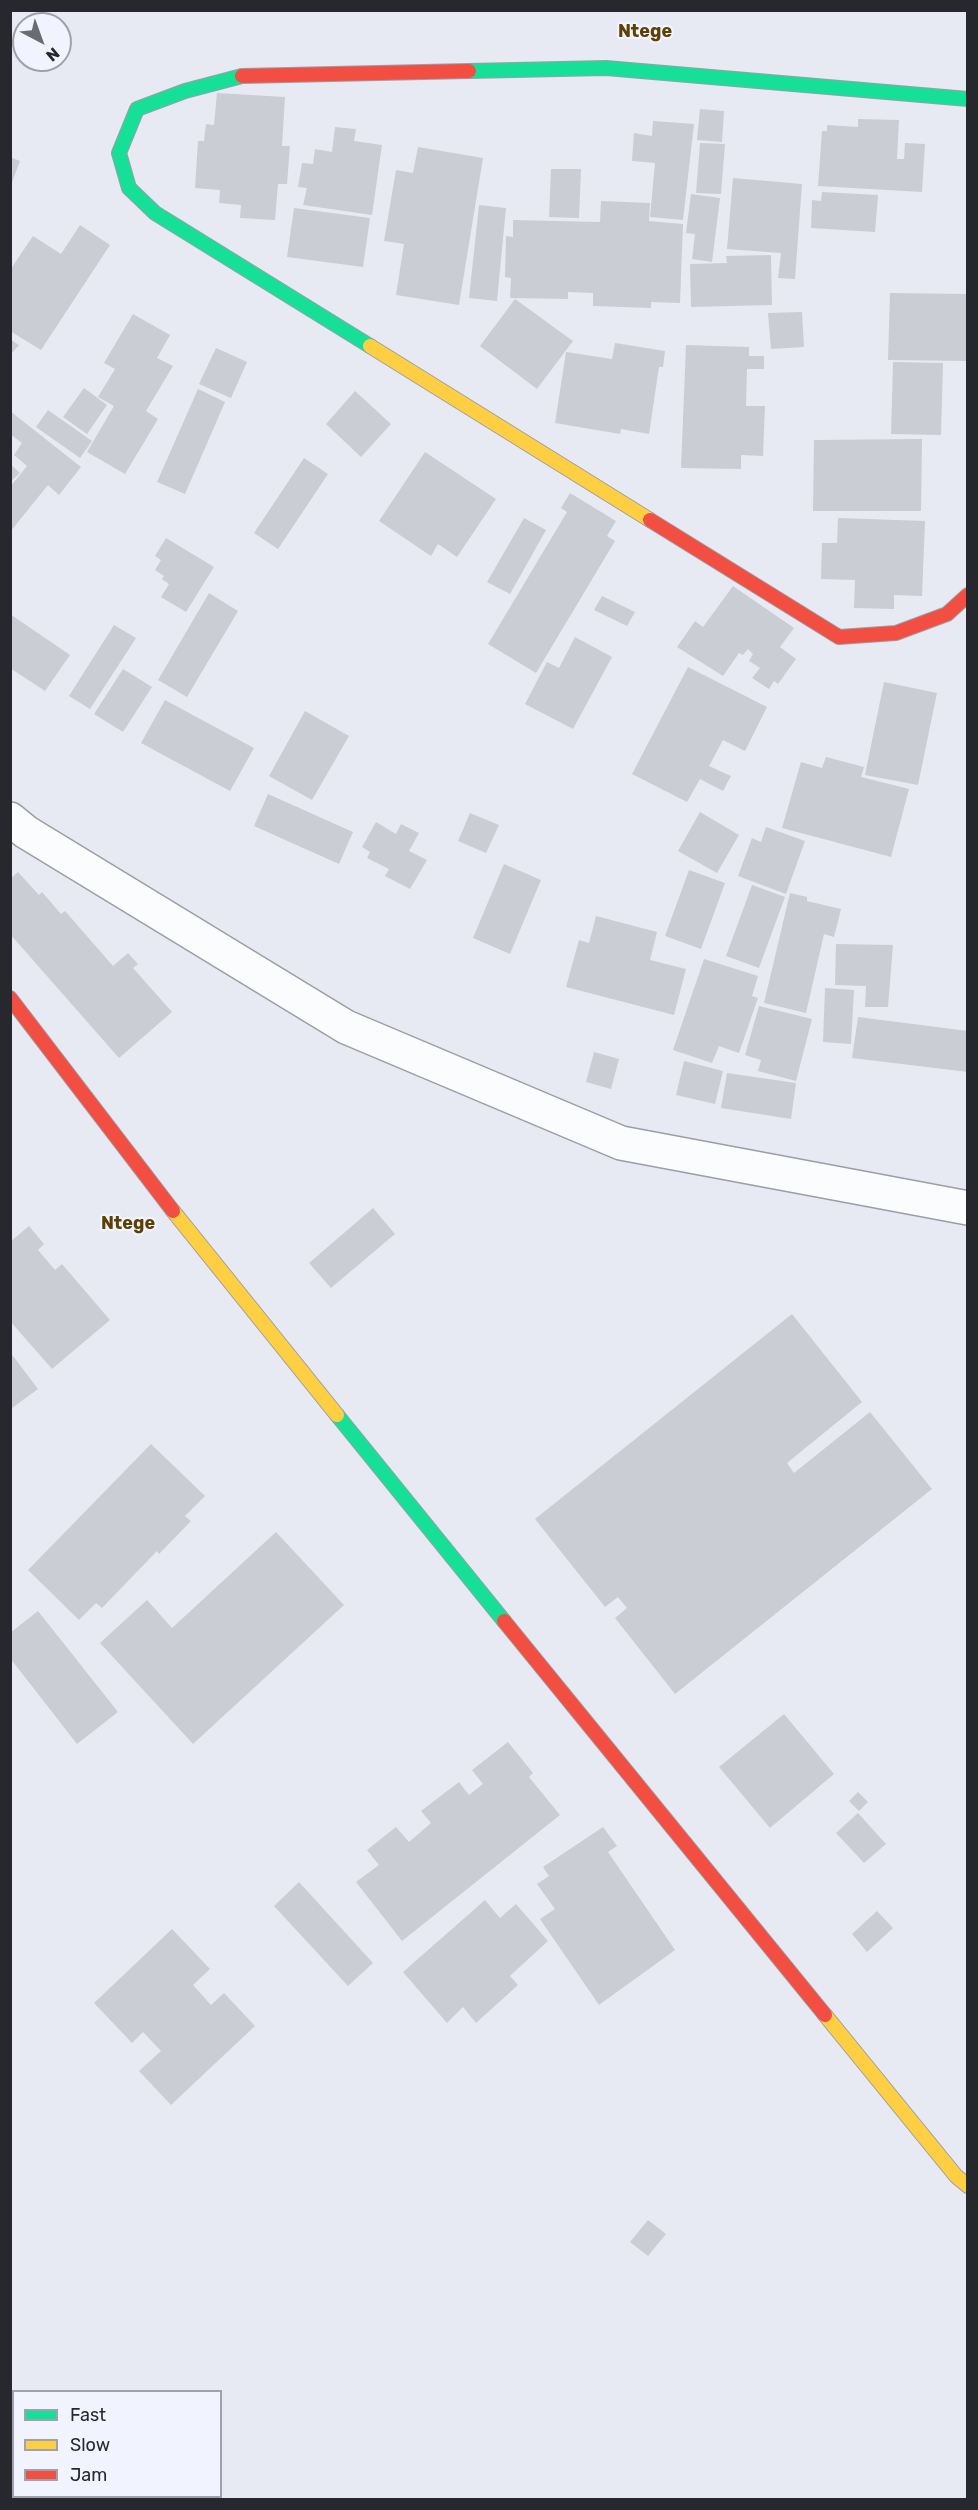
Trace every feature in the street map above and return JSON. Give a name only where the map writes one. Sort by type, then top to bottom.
[{"type":"street","points":[[968,99],[606,68],[236,76],[185,91],[137,109],[119,153],[129,188],[154,213],[839,637],[896,633],[947,614],[968,595]]},
{"type":"street","points":[[10,819],[26,832],[346,1027],[621,1143],[968,1208]]},
{"type":"street","points":[[10,998],[209,1258],[956,2176],[968,2186]]},
{"type":"building","points":[[217,93],[285,97],[282,146],[290,146],[287,184],[278,184],[275,220],[240,218],[241,205],[219,203],[220,190],[195,188],[198,141],[204,141],[206,124],[214,125]]},
{"type":"building","points":[[700,109],[724,111],[722,142],[697,140]]},
{"type":"building","points":[[858,119],[899,120],[897,159],[904,159],[905,143],[925,144],[922,192],[818,186],[822,131],[827,131],[827,125],[858,127]]},
{"type":"building","points":[[653,121],[694,124],[683,220],[650,217],[655,163],[632,161],[634,133],[652,136]]},
{"type":"building","points":[[335,127],[356,129],[354,141],[382,145],[372,215],[303,205],[307,188],[298,187],[302,163],[313,164],[315,149],[332,152]]},
{"type":"building","points":[[700,143],[725,144],[721,194],[696,193]]},
{"type":"building","points":[[418,147],[483,158],[459,305],[396,295],[404,244],[384,241],[396,170],[413,173]]},
{"type":"building","points":[[10,157],[20,161],[11,185],[10,185]]},
{"type":"building","points":[[551,169],[581,169],[579,218],[549,217]]},
{"type":"building","points":[[733,178],[802,184],[795,279],[778,278],[781,253],[727,249]]},
{"type":"building","points":[[822,192],[878,195],[875,232],[811,228],[812,200],[821,201]]},
{"type":"building","points":[[691,194],[720,198],[712,262],[692,259],[695,234],[686,233]]},
{"type":"building","points":[[601,201],[650,203],[649,221],[683,224],[680,303],[651,302],[651,308],[593,306],[593,293],[568,292],[568,299],[510,298],[511,278],[505,277],[506,236],[513,237],[513,220],[600,222]]},
{"type":"building","points":[[479,205],[506,208],[497,301],[469,298]]},
{"type":"building","points":[[294,208],[370,218],[363,267],[287,257]]},
{"type":"building","points":[[80,225],[110,245],[41,350],[10,331],[10,270],[33,236],[61,254]]},
{"type":"building","points":[[771,255],[772,305],[691,307],[690,264],[727,263],[726,256]]},
{"type":"building","points":[[890,293],[968,294],[968,361],[888,360]]},
{"type":"building","points":[[515,299],[573,341],[537,389],[480,346]]},
{"type":"building","points":[[802,312],[804,347],[771,349],[768,313]]},
{"type":"building","points":[[133,314],[170,335],[157,358],[173,366],[146,411],[158,419],[125,474],[87,452],[114,406],[98,397],[115,369],[104,363]]},
{"type":"building","points":[[10,339],[19,345],[10,355]]},
{"type":"building","points":[[615,343],[665,351],[663,367],[659,367],[649,434],[621,429],[620,434],[555,423],[566,352],[612,359]]},
{"type":"building","points":[[686,345],[749,347],[749,356],[764,356],[764,369],[747,369],[746,406],[765,406],[763,456],[741,455],[741,469],[681,468]]},
{"type":"building","points":[[216,348],[247,362],[231,398],[199,384]]},
{"type":"building","points":[[893,362],[943,363],[941,435],[891,434]]},
{"type":"building","points":[[84,388],[107,405],[87,434],[63,417]]},
{"type":"building","points":[[198,389],[225,402],[185,494],[157,482]]},
{"type":"building","points":[[355,391],[391,424],[361,457],[326,424]]},
{"type":"building","points":[[48,410],[92,441],[80,458],[36,427]]},
{"type":"building","points":[[10,411],[81,467],[59,495],[48,485],[10,532],[10,487],[27,466],[14,455],[22,443],[10,434]]},
{"type":"building","points":[[922,439],[921,511],[813,511],[814,440]]},
{"type":"building","points":[[425,452],[496,499],[457,557],[438,544],[431,556],[379,521]]},
{"type":"building","points":[[304,458],[328,474],[278,549],[254,533]]},
{"type":"building","points":[[10,464],[20,473],[10,482]]},
{"type":"building","points":[[570,493],[616,521],[607,536],[615,541],[536,673],[488,644],[567,512],[561,508]]},
{"type":"building","points":[[524,518],[546,530],[510,594],[487,582]]},
{"type":"building","points":[[838,518],[925,521],[922,596],[894,595],[894,609],[854,608],[855,580],[821,579],[822,543],[837,543]]},
{"type":"building","points":[[166,538],[214,567],[186,612],[161,597],[169,584],[162,579],[164,576],[155,570],[161,560],[155,556]]},
{"type":"building","points":[[733,586],[794,628],[780,647],[796,659],[778,684],[774,681],[769,689],[752,678],[760,668],[749,661],[753,654],[748,649],[743,655],[739,653],[723,676],[677,647],[695,621],[703,627]]},
{"type":"building","points":[[209,593],[238,611],[187,697],[158,680]]},
{"type":"building","points":[[602,596],[635,612],[627,626],[594,610]]},
{"type":"building","points":[[10,614],[70,655],[45,691],[10,668]]},
{"type":"building","points":[[114,625],[136,638],[90,709],[69,696]]},
{"type":"building","points":[[575,637],[612,657],[573,729],[525,704],[547,662],[559,668]]},
{"type":"building","points":[[688,667],[767,707],[745,751],[723,740],[709,766],[731,776],[723,791],[700,779],[687,802],[632,774]]},
{"type":"building","points":[[123,669],[152,687],[123,732],[94,714]]},
{"type":"building","points":[[884,682],[937,693],[918,785],[865,775]]},
{"type":"building","points":[[165,700],[254,748],[230,791],[141,743]]},
{"type":"building","points":[[305,711],[349,736],[312,800],[269,776]]},
{"type":"building","points":[[826,757],[864,767],[861,777],[909,789],[891,857],[782,828],[801,762],[822,768]]},
{"type":"building","points":[[268,794],[353,832],[339,864],[254,826]]},
{"type":"building","points":[[700,812],[739,835],[717,873],[678,851]]},
{"type":"building","points":[[470,813],[499,825],[486,853],[458,841]]},
{"type":"building","points":[[376,822],[396,834],[401,824],[419,833],[409,851],[427,860],[410,889],[385,876],[389,869],[367,858],[370,852],[362,847]]},
{"type":"building","points":[[766,827],[805,841],[786,894],[738,876],[752,838],[761,842]]},
{"type":"building","points":[[504,864],[541,880],[510,954],[473,938]]},
{"type":"building","points":[[689,870],[725,883],[701,949],[665,936]]},
{"type":"building","points":[[18,872],[39,895],[42,892],[61,914],[65,911],[113,966],[128,953],[138,964],[133,968],[172,1012],[119,1058],[10,934],[10,879]]},
{"type":"building","points":[[752,885],[785,897],[759,968],[726,956]]},
{"type":"building","points":[[790,893],[807,897],[807,901],[841,909],[834,937],[824,934],[806,1013],[764,1003]]},
{"type":"building","points":[[596,916],[657,932],[650,960],[686,969],[674,1015],[566,987],[579,940],[589,943]]},
{"type":"building","points":[[836,944],[893,945],[888,1007],[865,1007],[866,986],[835,985]]},
{"type":"building","points":[[704,959],[758,976],[752,996],[758,998],[739,1053],[719,1046],[712,1063],[673,1050]]},
{"type":"building","points":[[825,988],[854,990],[851,1044],[823,1042]]},
{"type":"building","points":[[759,1006],[812,1019],[796,1081],[758,1071],[761,1060],[745,1055]]},
{"type":"building","points":[[858,1017],[968,1031],[968,1072],[852,1058]]},
{"type":"building","points":[[594,1052],[619,1059],[611,1089],[586,1082]]},
{"type":"building","points":[[684,1061],[723,1071],[715,1104],[676,1095]]},
{"type":"building","points":[[727,1073],[796,1083],[791,1119],[721,1108]]},
{"type":"building","points":[[373,1208],[395,1234],[331,1288],[309,1263]]},
{"type":"building","points":[[29,1226],[44,1244],[38,1250],[55,1270],[62,1264],[110,1320],[52,1369],[10,1321],[10,1242]]},
{"type":"building","points":[[792,1314],[862,1402],[787,1463],[794,1473],[870,1412],[932,1489],[675,1694],[615,1618],[627,1608],[618,1597],[605,1607],[535,1519]]},
{"type":"building","points":[[10,1352],[38,1389],[12,1408],[10,1405]]},
{"type":"building","points":[[151,1444],[205,1496],[185,1516],[191,1521],[159,1554],[157,1551],[102,1608],[96,1603],[79,1620],[28,1570]]},
{"type":"building","points":[[276,1532],[344,1605],[193,1744],[100,1643],[147,1600],[172,1628]]},
{"type":"building","points":[[38,1611],[118,1712],[77,1744],[10,1658],[10,1633]]},
{"type":"building","points":[[784,1714],[834,1774],[770,1828],[719,1767]]},
{"type":"building","points":[[508,1742],[533,1773],[529,1777],[560,1815],[402,1941],[356,1882],[379,1865],[367,1850],[396,1827],[409,1842],[431,1823],[421,1811],[459,1782],[469,1795],[483,1784],[472,1770]]},
{"type":"building","points":[[858,1792],[868,1802],[859,1811],[849,1801]]},
{"type":"building","points":[[858,1813],[886,1844],[864,1863],[836,1833]]},
{"type":"building","points":[[603,1827],[617,1846],[608,1852],[675,1950],[599,2005],[540,1919],[555,1909],[537,1884],[549,1876],[543,1867]]},
{"type":"building","points":[[299,1882],[373,1963],[348,1986],[274,1906]]},
{"type":"building","points":[[485,1900],[500,1918],[516,1904],[548,1941],[510,1976],[518,1985],[476,2023],[463,2007],[447,2023],[403,1972]]},
{"type":"building","points":[[877,1911],[893,1928],[867,1952],[852,1934]]},
{"type":"building","points":[[172,1929],[210,1969],[193,1985],[211,2005],[224,1993],[255,2026],[171,2105],[139,2071],[161,2051],[143,2032],[132,2043],[94,2003]]},
{"type":"building","points":[[648,2220],[666,2234],[648,2256],[630,2242]]},
{"type":"traffic: fast","points":[[469,71],[606,68],[968,99]]},
{"type":"traffic: fast","points":[[242,76],[185,91],[137,109],[119,153],[129,188],[155,213],[370,346]]},
{"type":"traffic: fast","points":[[337,1415],[504,1621]]},
{"type":"traffic: slow","points":[[370,346],[650,520]]},
{"type":"traffic: slow","points":[[173,1211],[337,1415]]},
{"type":"traffic: slow","points":[[825,2015],[956,2176],[968,2186]]},
{"type":"traffic: jam","points":[[242,76],[469,71]]},
{"type":"traffic: jam","points":[[650,520],[839,637],[896,633],[947,614],[968,595]]},
{"type":"traffic: jam","points":[[10,998],[173,1211]]},
{"type":"traffic: jam","points":[[504,1621],[825,2015]]},
{"type":"district","name":"Ntege","points":[[645,32]]},
{"type":"district","name":"Ntege","points":[[128,1224]]}]
